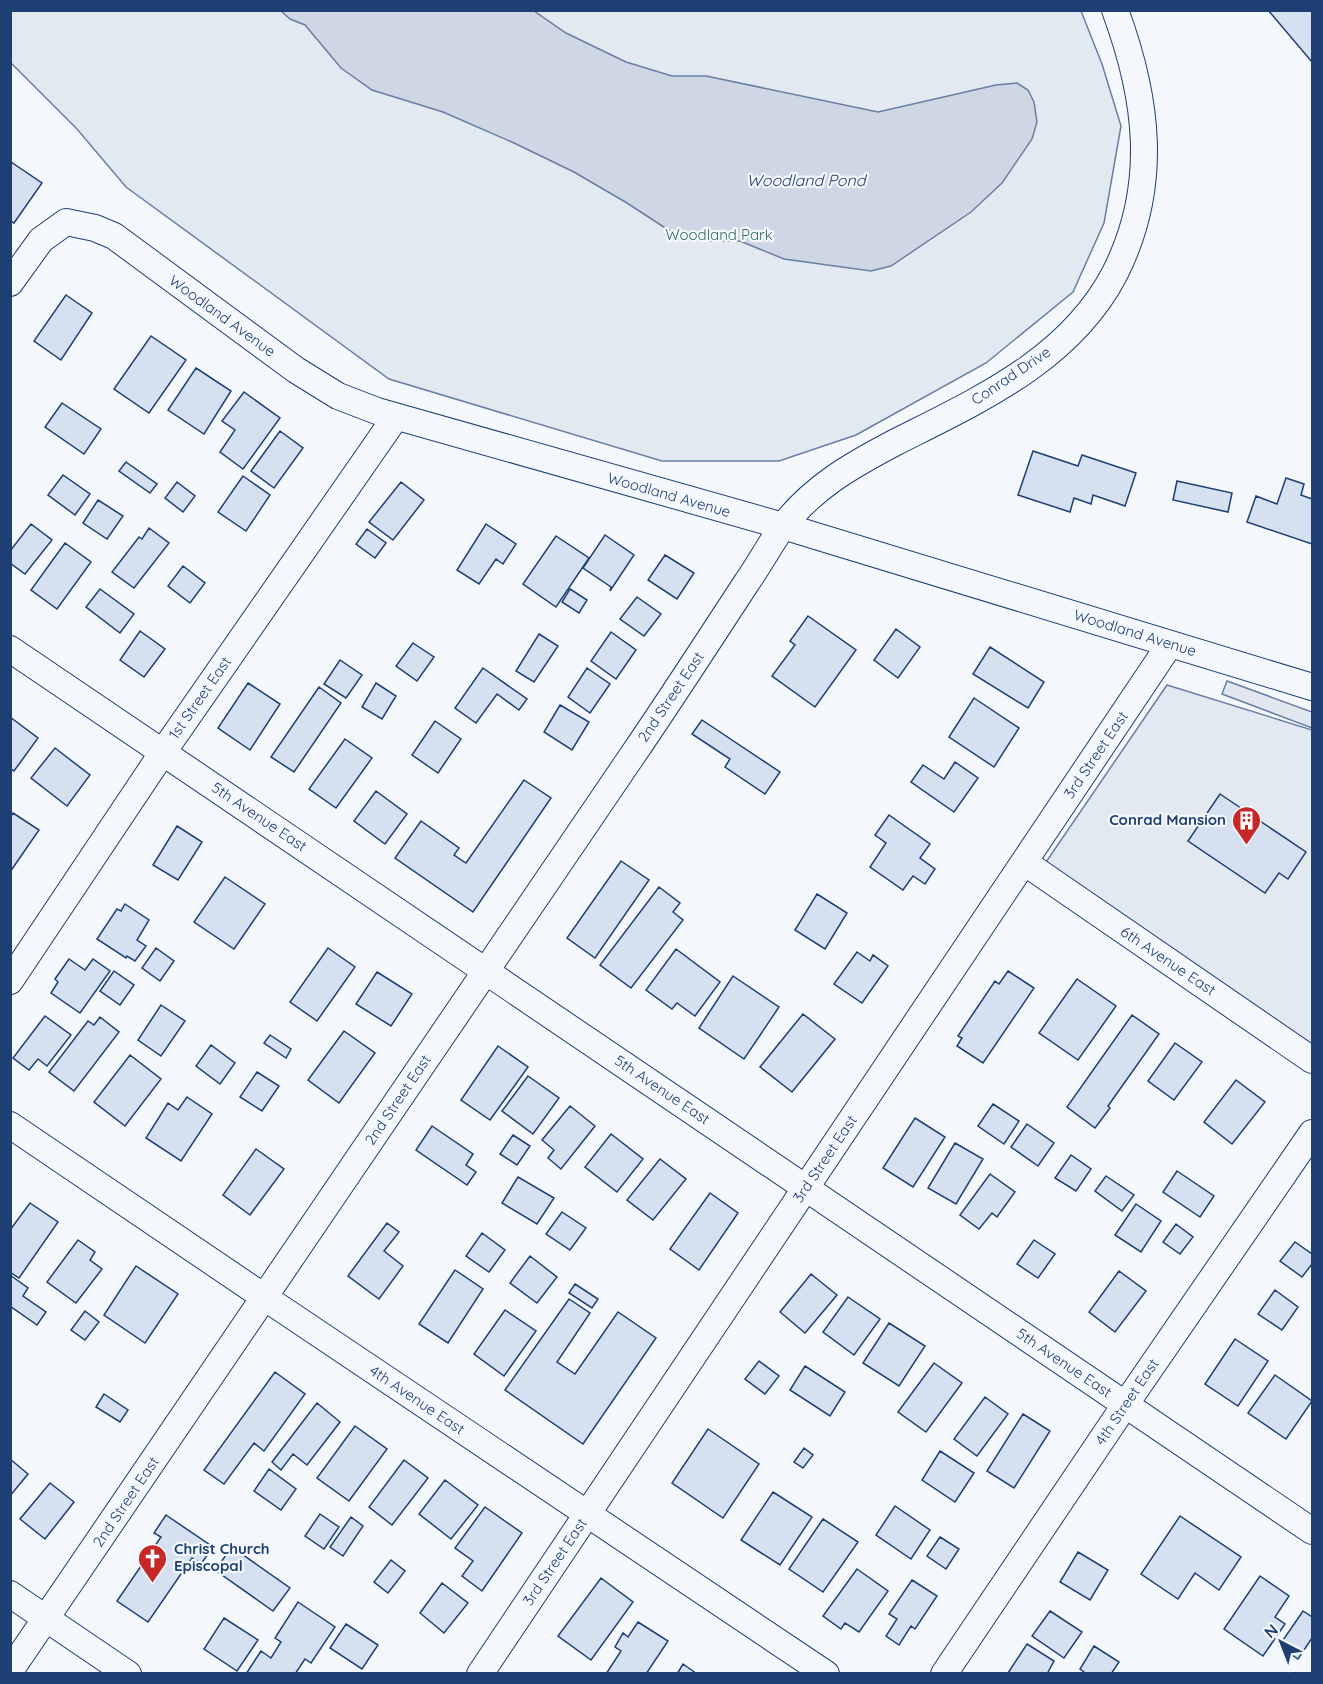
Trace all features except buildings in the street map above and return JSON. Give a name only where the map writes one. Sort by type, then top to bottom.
[{"type":"street","name":"Conrad Drive","points":[[783,526],[820,488],[849,467],[991,393],[1039,362],[1071,334],[1095,304],[1115,272],[1133,226],[1145,170],[1142,109],[1131,51],[1115,10]]},
{"type":"street","name":"Woodland Avenue","points":[[10,283],[41,240],[66,222],[95,228],[114,236],[296,370],[338,396],[395,418],[783,526],[1312,687]]},
{"type":"street","name":"1st Street East","points":[[10,981],[163,752],[395,418]]},
{"type":"street","name":"2nd Street East","points":[[10,1671],[634,753],[783,526]]},
{"type":"street","name":"3rd Street East","points":[[480,1674],[1170,644]]},
{"type":"street","name":"5th Avenue East","points":[[10,649],[1312,1532]]},
{"type":"street","name":"6th Avenue East","points":[[1024,862],[1312,1060]]},
{"type":"street","name":"4th Avenue East","points":[[10,1125],[826,1674]]},
{"type":"street","name":"4th Street East","points":[[944,1674],[1312,1133]]},
{"type":"street","points":[[10,1594],[128,1674]]},
{"type":"green space","name":"Woodland Park","points":[[11,10],[1081,11],[1102,64],[1121,126],[1104,223],[1073,292],[986,363],[856,435],[779,461],[662,461],[389,379],[126,187],[77,129],[11,63]]},
{"type":"green space","points":[[1167,685],[1312,730],[1312,1044],[1044,865]]},
{"type":"shaded area","points":[[1227,681],[1312,712],[1312,728],[1222,694]]},
{"type":"water","name":"Woodland Pond","points":[[281,11],[534,11],[566,33],[626,62],[672,76],[706,76],[878,112],[996,85],[1017,83],[1028,90],[1034,102],[1037,122],[1032,139],[1002,183],[971,212],[891,266],[871,271],[784,259],[740,241],[711,241],[679,237],[574,172],[514,143],[443,112],[372,90],[341,68],[305,25],[290,19]]},
{"type":"place","name":"Conrad Mansion","points":[[1247,846]]},
{"type":"place","name":"Christ Church Episcopal","points":[[153,1584]]}]
